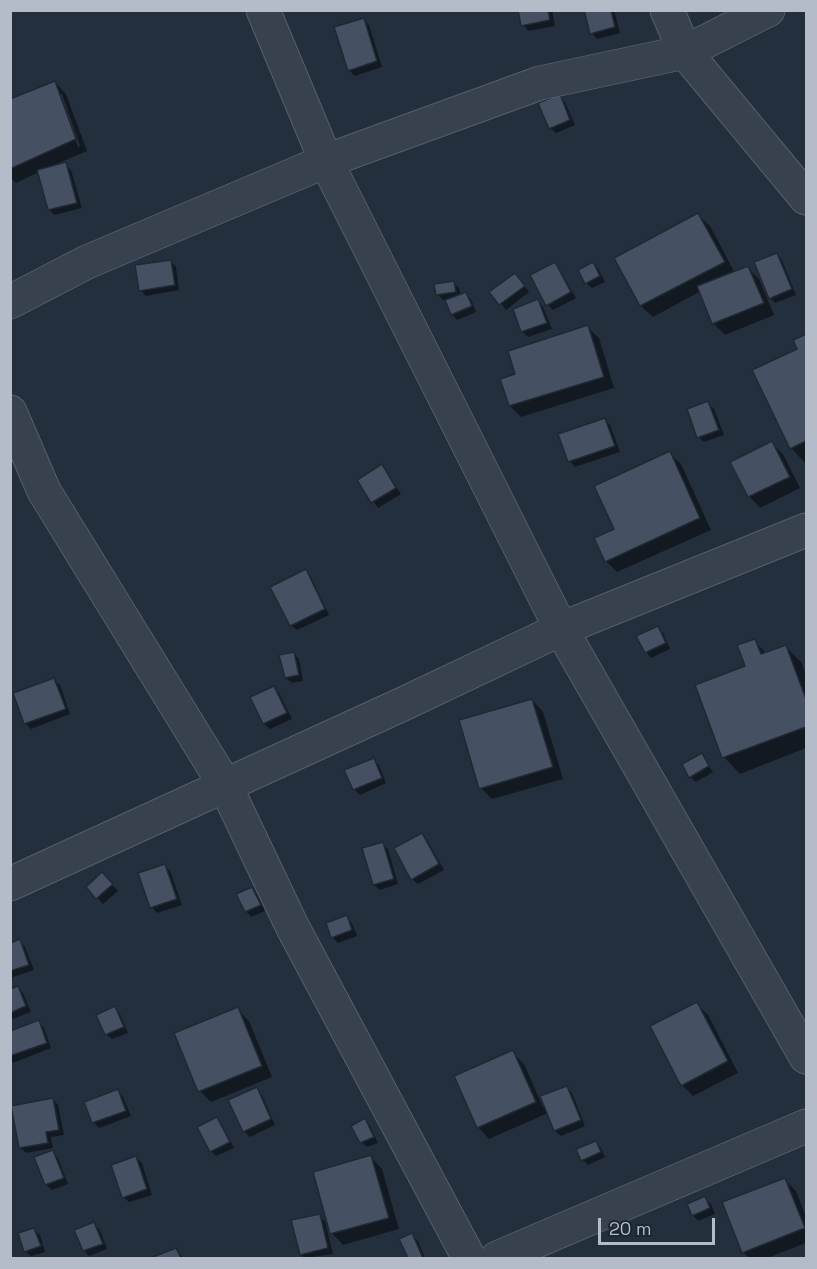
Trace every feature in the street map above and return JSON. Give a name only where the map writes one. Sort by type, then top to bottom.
[{"type":"street","points":[[263,10],[326,161],[561,629],[807,1057]]},
{"type":"street","points":[[668,10],[685,52],[807,198]]},
{"type":"street","points":[[10,302],[87,262],[326,161],[540,82],[685,52],[768,10]]},
{"type":"street","points":[[10,412],[44,491],[225,785],[292,926],[469,1258]]},
{"type":"street","points":[[10,884],[561,629],[807,530]]},
{"type":"street","points":[[497,1258],[807,1126]]},
{"type":"building","points":[[518,10],[548,10],[550,20],[521,26]]},
{"type":"building","points":[[584,10],[611,10],[615,27],[590,34]]},
{"type":"building","points":[[364,18],[377,61],[348,71],[334,27]]},
{"type":"building","points":[[55,81],[76,139],[10,169],[10,99]]},
{"type":"building","points":[[560,94],[570,120],[549,129],[538,103]]},
{"type":"building","points":[[66,162],[77,203],[48,210],[37,170]]},
{"type":"building","points":[[698,213],[725,262],[640,306],[614,258]]},
{"type":"building","points":[[777,253],[792,289],[769,299],[754,262]]},
{"type":"building","points":[[171,260],[175,285],[139,291],[135,265]]},
{"type":"building","points":[[555,262],[571,292],[546,306],[530,275]]},
{"type":"building","points":[[593,262],[600,276],[585,284],[578,270]]},
{"type":"building","points":[[748,266],[764,303],[712,324],[697,286]]},
{"type":"building","points":[[515,273],[525,286],[499,305],[489,292]]},
{"type":"building","points":[[454,281],[456,292],[436,295],[434,284]]},
{"type":"building","points":[[466,292],[472,306],[451,315],[445,300]]},
{"type":"building","points":[[538,299],[547,323],[521,332],[513,309]]},
{"type":"building","points":[[588,325],[604,377],[509,406],[500,379],[515,374],[508,351]]},
{"type":"building","points":[[806,334],[806,441],[790,449],[752,370],[797,349],[793,340]]},
{"type":"building","points":[[708,401],[719,430],[697,438],[687,409]]},
{"type":"building","points":[[605,418],[615,446],[568,462],[558,434]]},
{"type":"building","points":[[772,441],[790,477],[748,497],[730,462]]},
{"type":"building","points":[[670,451],[700,518],[605,562],[594,538],[614,529],[594,486]]},
{"type":"building","points":[[382,464],[396,488],[371,503],[357,480]]},
{"type":"building","points":[[306,569],[325,609],[290,626],[270,587]]},
{"type":"building","points":[[658,626],[666,643],[645,653],[636,636]]},
{"type":"building","points":[[755,639],[761,654],[786,645],[806,699],[806,727],[722,758],[695,685],[745,666],[737,645]]},
{"type":"building","points":[[294,652],[299,675],[285,678],[279,655]]},
{"type":"building","points":[[54,678],[66,709],[24,724],[13,693]]},
{"type":"building","points":[[274,686],[287,713],[263,724],[250,697]]},
{"type":"building","points":[[532,699],[553,767],[479,789],[459,720]]},
{"type":"building","points":[[702,753],[709,766],[689,778],[682,764]]},
{"type":"building","points":[[374,758],[382,778],[353,790],[344,770]]},
{"type":"building","points":[[422,833],[439,864],[411,880],[394,848]]},
{"type":"building","points":[[383,842],[394,879],[373,885],[362,848]]},
{"type":"building","points":[[165,864],[177,899],[150,908],[138,873]]},
{"type":"building","points":[[102,872],[113,884],[96,899],[86,887]]},
{"type":"building","points":[[252,887],[261,905],[245,912],[236,894]]},
{"type":"building","points":[[347,915],[352,930],[331,938],[326,923]]},
{"type":"building","points":[[20,939],[29,965],[10,971],[10,943]]},
{"type":"building","points":[[18,986],[26,1006],[10,1013],[10,989]]},
{"type":"building","points":[[697,1002],[728,1061],[681,1086],[650,1026]]},
{"type":"building","points":[[115,1006],[124,1027],[105,1035],[96,1015]]},
{"type":"building","points":[[238,1007],[262,1066],[198,1092],[174,1033]]},
{"type":"building","points":[[39,1020],[47,1043],[10,1056],[10,1031]]},
{"type":"building","points":[[513,1050],[536,1102],[477,1128],[454,1076]]},
{"type":"building","points":[[567,1086],[581,1120],[554,1131],[540,1096]]},
{"type":"building","points":[[257,1087],[271,1119],[243,1132],[228,1100]]},
{"type":"building","points":[[118,1089],[126,1111],[92,1123],[84,1102]]},
{"type":"building","points":[[53,1098],[59,1130],[46,1132],[48,1143],[19,1148],[11,1106]]},
{"type":"building","points":[[217,1117],[230,1142],[210,1152],[197,1127]]},
{"type":"building","points":[[365,1118],[374,1137],[360,1143],[351,1126]]},
{"type":"building","points":[[596,1141],[601,1152],[581,1161],[576,1149]]},
{"type":"building","points":[[53,1150],[64,1178],[45,1185],[34,1157]]},
{"type":"building","points":[[371,1155],[389,1218],[330,1234],[313,1172]]},
{"type":"building","points":[[136,1156],[147,1189],[122,1198],[111,1165]]},
{"type":"building","points":[[785,1178],[805,1228],[742,1253],[722,1202]]},
{"type":"building","points":[[705,1196],[710,1208],[692,1216],[687,1204]]},
{"type":"building","points":[[320,1214],[328,1248],[300,1255],[291,1220]]},
{"type":"building","points":[[94,1222],[103,1244],[83,1251],[74,1230]]},
{"type":"building","points":[[34,1228],[41,1246],[24,1252],[18,1233]]},
{"type":"building","points":[[412,1233],[423,1258],[408,1258],[399,1239]]},
{"type":"building","points":[[176,1248],[181,1258],[153,1257]]}]
